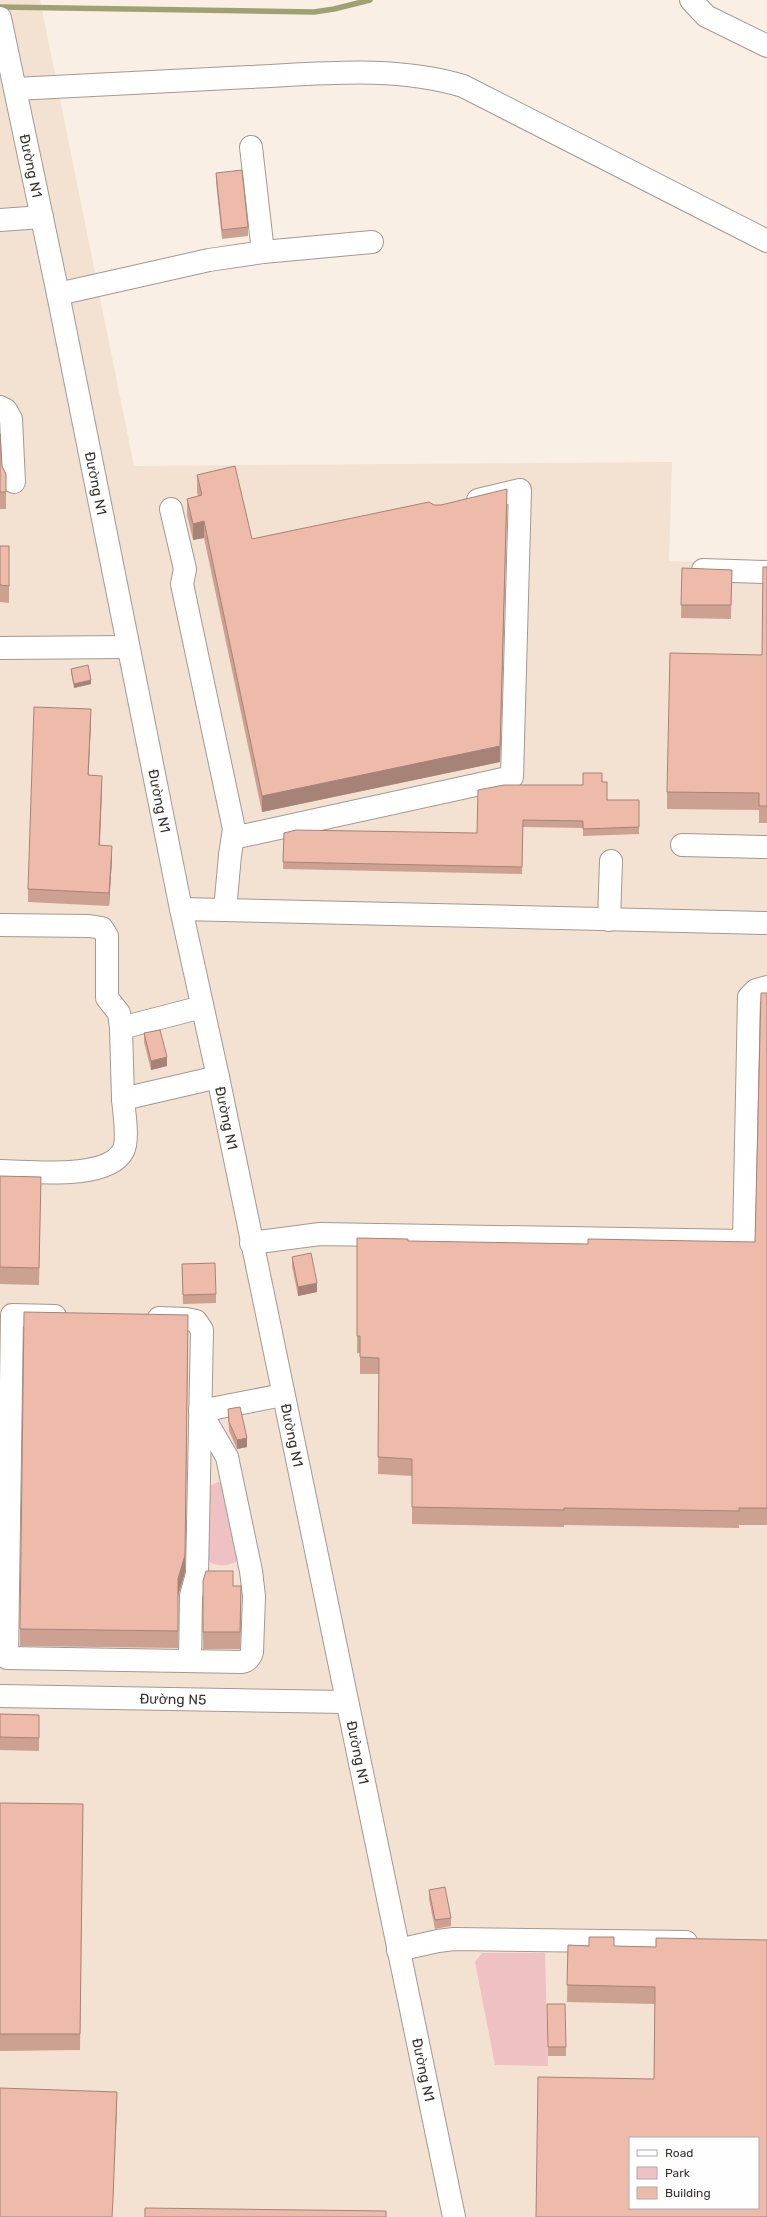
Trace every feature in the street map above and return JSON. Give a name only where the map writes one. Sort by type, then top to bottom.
[{"type":"street","points":[[690,0],[706,16],[767,46]]},
{"type":"street","name":"Đường N1","points":[[0,18],[58,294],[127,647],[181,909],[218,1077],[346,1702],[454,2217]]},
{"type":"street","points":[[15,89],[334,73],[407,75],[436,78],[463,86],[767,241]]},
{"type":"street","points":[[251,147],[264,252]]},
{"type":"street","points":[[0,220],[42,216]]},
{"type":"street","points":[[58,294],[188,264],[264,252],[372,242]]},
{"type":"street","points":[[0,407],[6,410],[11,419],[14,482]]},
{"type":"street","points":[[233,838],[512,777],[520,490],[460,504]]},
{"type":"street","points":[[172,509],[185,569],[182,584],[234,828],[225,910]]},
{"type":"street","points":[[687,570],[767,572]]},
{"type":"street","points":[[0,648],[127,647]]},
{"type":"street","points":[[682,845],[767,847]]},
{"type":"street","points":[[609,920],[611,861]]},
{"type":"street","points":[[181,909],[767,924]]},
{"type":"street","points":[[0,925],[89,926],[102,928],[107,936],[107,998],[119,1013],[125,1143],[122,1152],[106,1164],[91,1171],[0,1171]]},
{"type":"street","points":[[251,1243],[320,1234],[744,1241],[749,997],[756,990],[767,988]]},
{"type":"street","points":[[120,1028],[202,1007]]},
{"type":"street","points":[[123,1099],[218,1077]]},
{"type":"street","points":[[76,1316],[12,1315],[7,1658],[247,1661],[252,1652],[254,1596],[251,1571],[226,1457],[200,1412]]},
{"type":"street","points":[[139,1318],[186,1319],[196,1322],[202,1330],[197,1574],[191,1596],[190,1661]]},
{"type":"street","points":[[200,1412],[283,1395]]},
{"type":"street","points":[[197,1574],[251,1571]]},
{"type":"street","name":"Đường N5","points":[[0,1696],[346,1702]]},
{"type":"street","points":[[398,1950],[438,1940],[454,1939],[704,1943]]},
{"type":"shaded area","points":[[0,0],[40,0],[134,466],[672,462],[669,561],[767,563],[767,2217],[0,2217]]},
{"type":"green space","points":[[218,1482],[222,1483],[238,1560],[227,1565],[214,1564],[208,1560],[208,1487]]},
{"type":"green space","points":[[482,1953],[545,1953],[548,2066],[495,2065],[475,1962]]},
{"type":"building","points":[[242,170],[248,227],[222,230],[216,173]]},
{"type":"building","points":[[0,434],[2,466],[6,474],[6,492],[0,492]]},
{"type":"building","points":[[235,466],[252,539],[429,502],[434,505],[441,505],[507,489],[500,746],[262,796],[204,521],[193,524],[187,499],[202,495],[197,475]]},
{"type":"building","points":[[0,546],[9,546],[9,586],[0,585]]},
{"type":"building","points":[[763,567],[767,567],[767,806],[759,806],[759,793],[667,792],[670,653],[762,655]]},
{"type":"building","points":[[682,568],[732,570],[731,605],[681,605]]},
{"type":"building","points":[[88,665],[91,680],[74,684],[71,669]]},
{"type":"building","points":[[34,707],[91,709],[88,775],[102,776],[99,845],[112,846],[109,893],[28,889]]},
{"type":"building","points":[[583,773],[602,773],[602,782],[607,782],[607,800],[639,800],[639,827],[583,829],[583,821],[523,820],[522,867],[283,862],[284,833],[296,830],[477,833],[478,790],[504,785],[583,785]]},
{"type":"building","points":[[761,993],[767,993],[767,1508],[739,1508],[739,1511],[412,1507],[412,1459],[378,1457],[379,1358],[360,1357],[360,1336],[357,1336],[357,1238],[408,1239],[408,1241],[588,1244],[588,1239],[755,1242]]},
{"type":"building","points":[[160,1030],[167,1057],[151,1061],[144,1033]]},
{"type":"building","points":[[0,1176],[41,1177],[39,1268],[0,1267]]},
{"type":"building","points":[[311,1253],[317,1283],[298,1287],[292,1257]]},
{"type":"building","points":[[215,1263],[216,1294],[183,1295],[182,1264]]},
{"type":"building","points":[[24,1312],[188,1315],[185,1555],[178,1579],[178,1631],[20,1629]]},
{"type":"building","points":[[240,1407],[247,1438],[237,1440],[229,1422],[228,1409]]},
{"type":"building","points":[[206,1571],[233,1571],[233,1586],[241,1586],[240,1632],[203,1632],[203,1581]]},
{"type":"building","points":[[0,1714],[39,1715],[39,1738],[0,1737]]},
{"type":"building","points":[[0,1803],[83,1804],[80,2034],[0,2034]]},
{"type":"building","points":[[445,1887],[451,1918],[435,1920],[429,1890]]},
{"type":"building","points":[[589,1937],[614,1937],[614,1946],[656,1947],[656,1938],[767,1940],[767,2217],[536,2217],[538,2077],[654,2079],[655,1987],[567,1985],[568,1945],[589,1946]]},
{"type":"building","points":[[547,2004],[565,2004],[566,2047],[548,2047]]},
{"type":"building","points":[[0,2088],[117,2092],[112,2217],[0,2217]]},
{"type":"building","points":[[145,2208],[386,2211],[386,2217],[145,2217]]},
{"type":"waterway","points":[[0,7],[314,12],[334,9],[370,0]]}]
